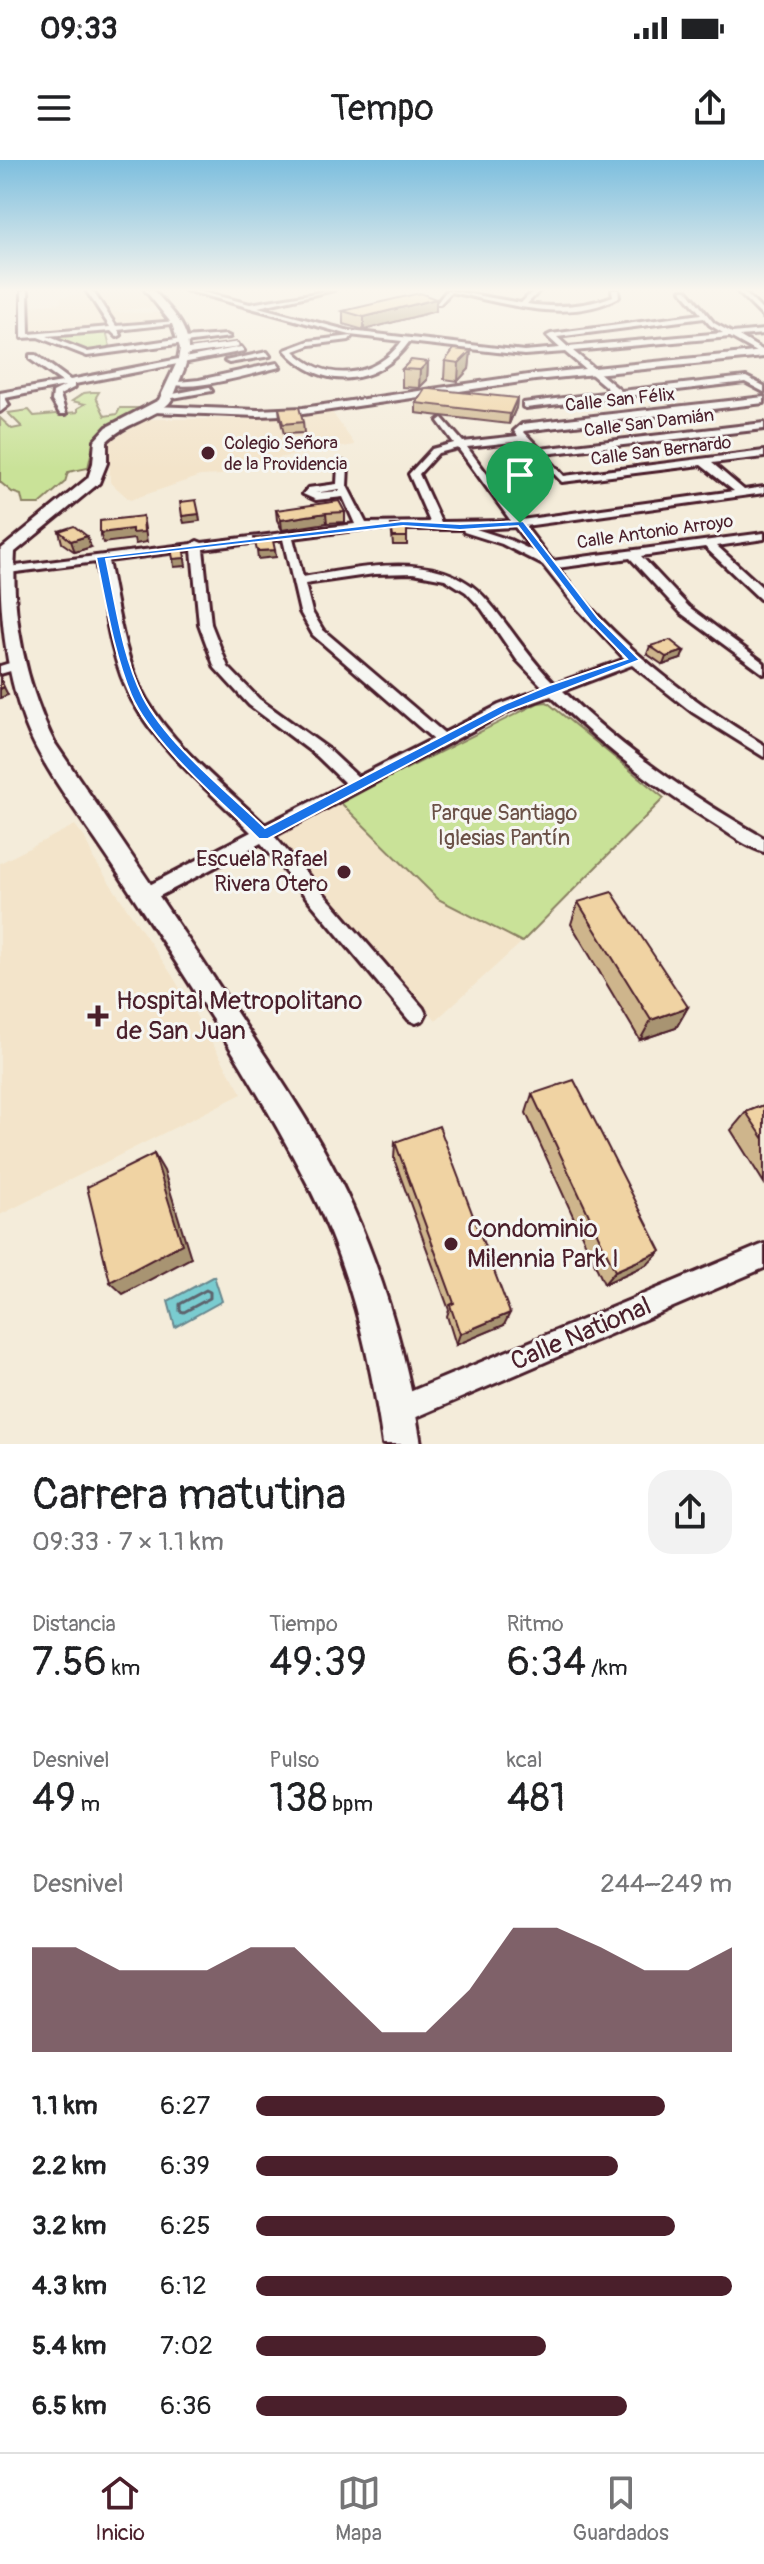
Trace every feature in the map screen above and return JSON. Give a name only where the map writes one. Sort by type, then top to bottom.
[{"type":"main road","points":[[183,352],[169,389],[153,409],[105,435],[99,445],[100,463],[94,480],[3,561],[8,667],[35,725],[204,984],[296,1132],[341,1219],[369,1301],[398,1411],[402,1444]]},
{"type":"street","points":[[75,350],[87,354],[109,350]]},
{"type":"street","points":[[150,350],[267,354]]},
{"type":"street","points":[[4,395],[73,382],[189,350]]},
{"type":"street","points":[[119,360],[206,350]]},
{"type":"street","points":[[289,350],[313,369],[339,379],[377,367],[399,350]]},
{"type":"street","points":[[494,350],[524,353],[577,350]]},
{"type":"street","points":[[566,351],[618,393]]},
{"type":"street","points":[[153,409],[258,413],[303,411],[591,371],[764,354]]},
{"type":"street","points":[[33,357],[73,382]]},
{"type":"street","points":[[169,389],[277,365]]},
{"type":"street","points":[[169,389],[249,367]]},
{"type":"street","points":[[169,389],[263,378]]},
{"type":"street","points":[[526,405],[746,379],[764,390]]},
{"type":"street","points":[[15,382],[27,386]]},
{"type":"street","points":[[63,412],[56,401],[56,394],[73,382]]},
{"type":"street","points":[[0,386],[5,405],[0,409]]},
{"type":"street","name":"Calle San Félix","points":[[524,438],[518,429],[528,426],[764,400]]},
{"type":"street","points":[[442,421],[595,620],[634,660],[696,709],[764,752]]},
{"type":"street","name":"Calle San Damián","points":[[537,452],[764,426]]},
{"type":"street","points":[[436,525],[436,516],[414,482],[414,474],[435,451],[524,438],[537,452]]},
{"type":"street","name":"Calle San Bernardo","points":[[537,452],[562,479],[764,454]]},
{"type":"street","points":[[704,462],[742,493]]},
{"type":"street","points":[[343,465],[344,490],[362,526]]},
{"type":"street","points":[[3,561],[101,557],[362,526],[460,527],[520,523],[764,490]]},
{"type":"street","points":[[460,527],[506,542],[551,565]]},
{"type":"street","points":[[287,535],[306,612],[318,632],[443,740]]},
{"type":"street","name":"Calle Antonio Arroyo","points":[[551,565],[764,536]]},
{"type":"street","points":[[707,543],[764,596]]},
{"type":"street","points":[[197,544],[205,624],[222,668],[254,702],[322,752],[357,785]]},
{"type":"street","points":[[632,553],[685,610],[764,670]]},
{"type":"street","points":[[101,557],[121,651],[138,698],[169,741],[264,835],[416,1014]]},
{"type":"street","points":[[298,581],[397,570],[450,578],[481,597],[515,649],[551,688],[619,751],[680,797],[764,846]]},
{"type":"street","points":[[144,896],[443,740],[551,688],[634,660]]},
{"type":"street","name":"Calle National","points":[[398,1411],[764,1256]]},
{"type":"shaded area","name":"Colegio Señora de la Providencia","points":[[332,412],[355,445],[259,461],[221,475],[200,476],[130,500],[110,482],[109,441],[147,419],[260,419]]},
{"type":"shaded area","points":[[340,802],[438,899],[522,942],[436,1020],[277,836]]},
{"type":"shaded area","name":"Hospital Metropolitano de San Juan","points":[[75,825],[85,838],[93,858],[172,975],[242,1094],[0,1215],[0,863]]},
{"type":"green space","points":[[78,350],[111,350],[88,354]]},
{"type":"green space","points":[[99,392],[96,397],[105,416],[117,414],[120,408],[147,408],[103,429],[94,441],[88,468],[68,472],[65,482],[40,504],[23,504],[21,495],[0,482],[0,418],[12,429],[22,427],[8,413],[29,410],[34,416],[78,412],[78,408],[85,404],[72,401],[84,393]]},
{"type":"green space","name":"Parque Santiago Iglesias Pantín","points":[[547,702],[664,798],[522,942],[438,899],[340,802],[538,703]]},
{"type":"water","points":[[214,1276],[222,1301],[175,1327],[168,1301]]},
{"type":"building","points":[[453,350],[471,351],[459,363],[445,361]]},
{"type":"building","points":[[411,360],[428,362],[420,370],[402,369]]},
{"type":"building","points":[[425,389],[517,398],[510,414],[416,403]]},
{"type":"building","points":[[299,407],[303,422],[283,424],[279,408]]},
{"type":"building","points":[[196,500],[199,514],[182,516],[180,502]]},
{"type":"building","points":[[339,501],[345,512],[281,520],[276,510]]},
{"type":"building","points":[[143,516],[144,532],[132,533],[132,529],[100,533],[100,521]]},
{"type":"building","points":[[391,525],[407,525],[407,537],[393,537]]},
{"type":"building","points":[[74,526],[87,536],[71,541],[59,531]]},
{"type":"building","points":[[272,536],[275,550],[257,551],[254,538]]},
{"type":"building","points":[[183,546],[185,558],[173,559],[171,548]]},
{"type":"building","points":[[670,640],[684,651],[666,657],[650,646]]},
{"type":"building","points":[[612,892],[688,1007],[651,1020],[578,902]]},
{"type":"building","points":[[574,1080],[661,1251],[615,1271],[532,1094]]},
{"type":"building","points":[[764,1105],[764,1139],[746,1112]]},
{"type":"building","name":"Condominio Milennia Park I","points":[[439,1126],[510,1313],[460,1334],[450,1305],[454,1303],[395,1142]]},
{"type":"building","points":[[154,1154],[182,1244],[110,1282],[87,1187]]},
{"type":"place","name":"Colegio Señora de la Providencia","points":[[208,453]]},
{"type":"place","name":"Escuela Rafael Rivera Otero","points":[[344,872]]},
{"type":"place","name":"Hospital Metropolitano de San Juan","points":[[98,1016]]},
{"type":"place","name":"Condominio Milennia Park I","points":[[451,1244]]},
{"type":"route","points":[[520,523],[595,620],[634,660],[551,688],[504,708],[264,835],[169,741],[138,698],[121,651],[101,557],[362,526],[403,524],[460,527],[520,523]]}]
